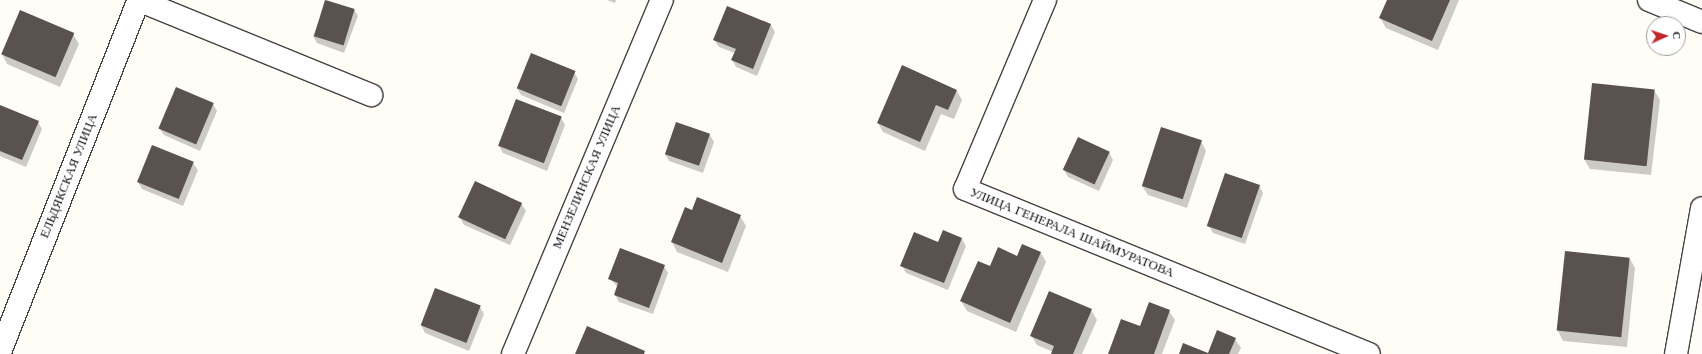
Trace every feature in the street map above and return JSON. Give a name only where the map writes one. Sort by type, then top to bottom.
[{"type":"street","points":[[138,0],[371,95]]},
{"type":"street","name":"ЕЛЬДЯКСКАЯ УЛИЦА","points":[[0,352],[138,0]]},
{"type":"street","name":"МЕНЗЕЛИНСКАЯ УЛИЦА","points":[[513,354],[662,0]]},
{"type":"street","name":"УЛИЦА ГЕНЕРАЛА ШАЙМУРАТОВА","points":[[1045,0],[965,189],[1369,354]]},
{"type":"street","points":[[1650,0],[1702,22]]},
{"type":"street","points":[[1676,354],[1702,208]]},
{"type":"building","points":[[325,0],[355,9],[344,45],[314,36]]},
{"type":"building","points":[[1387,0],[1450,0],[1432,41],[1379,18]]},
{"type":"building","points":[[727,6],[771,24],[753,69],[731,60],[736,49],[713,40]]},
{"type":"building","points":[[20,10],[74,33],[56,77],[1,54]]},
{"type":"building","points":[[531,53],[576,71],[561,106],[517,88]]},
{"type":"building","points":[[902,65],[957,90],[948,110],[936,105],[920,142],[877,123]]},
{"type":"building","points":[[1592,83],[1655,90],[1647,166],[1584,160]]},
{"type":"building","points":[[176,87],[214,103],[196,144],[158,128]]},
{"type":"building","points":[[516,99],[562,117],[544,163],[498,146]]},
{"type":"building","points":[[0,105],[39,121],[22,160],[0,151]]},
{"type":"building","points":[[676,122],[710,134],[699,166],[665,154]]},
{"type":"building","points":[[1161,127],[1202,140],[1183,199],[1142,186]]},
{"type":"building","points":[[1078,137],[1110,152],[1095,184],[1063,170]]},
{"type":"building","points":[[152,145],[194,162],[179,199],[137,182]]},
{"type":"building","points":[[1225,173],[1260,185],[1242,238],[1207,226]]},
{"type":"building","points":[[475,181],[522,203],[505,239],[458,217]]},
{"type":"building","points":[[697,197],[741,215],[722,263],[671,242],[685,207],[692,210]]},
{"type":"building","points":[[943,230],[962,238],[944,283],[900,266],[914,232],[938,242]]},
{"type":"building","points":[[1022,244],[1041,252],[1010,323],[960,301],[978,261],[990,266],[998,247],[1017,256]]},
{"type":"building","points":[[620,248],[665,265],[649,308],[614,295],[618,283],[608,279]]},
{"type":"building","points":[[1565,251],[1630,258],[1621,337],[1557,331]]},
{"type":"building","points":[[435,288],[481,306],[466,343],[421,325]]},
{"type":"building","points":[[1049,291],[1092,309],[1073,354],[1051,354],[1054,346],[1030,336]]},
{"type":"building","points":[[1149,302],[1170,310],[1154,354],[1108,354],[1121,319],[1140,326]]},
{"type":"building","points":[[587,326],[645,351],[644,354],[575,354]]},
{"type":"building","points":[[1217,330],[1236,338],[1229,354],[1179,354],[1183,343],[1208,353]]}]
